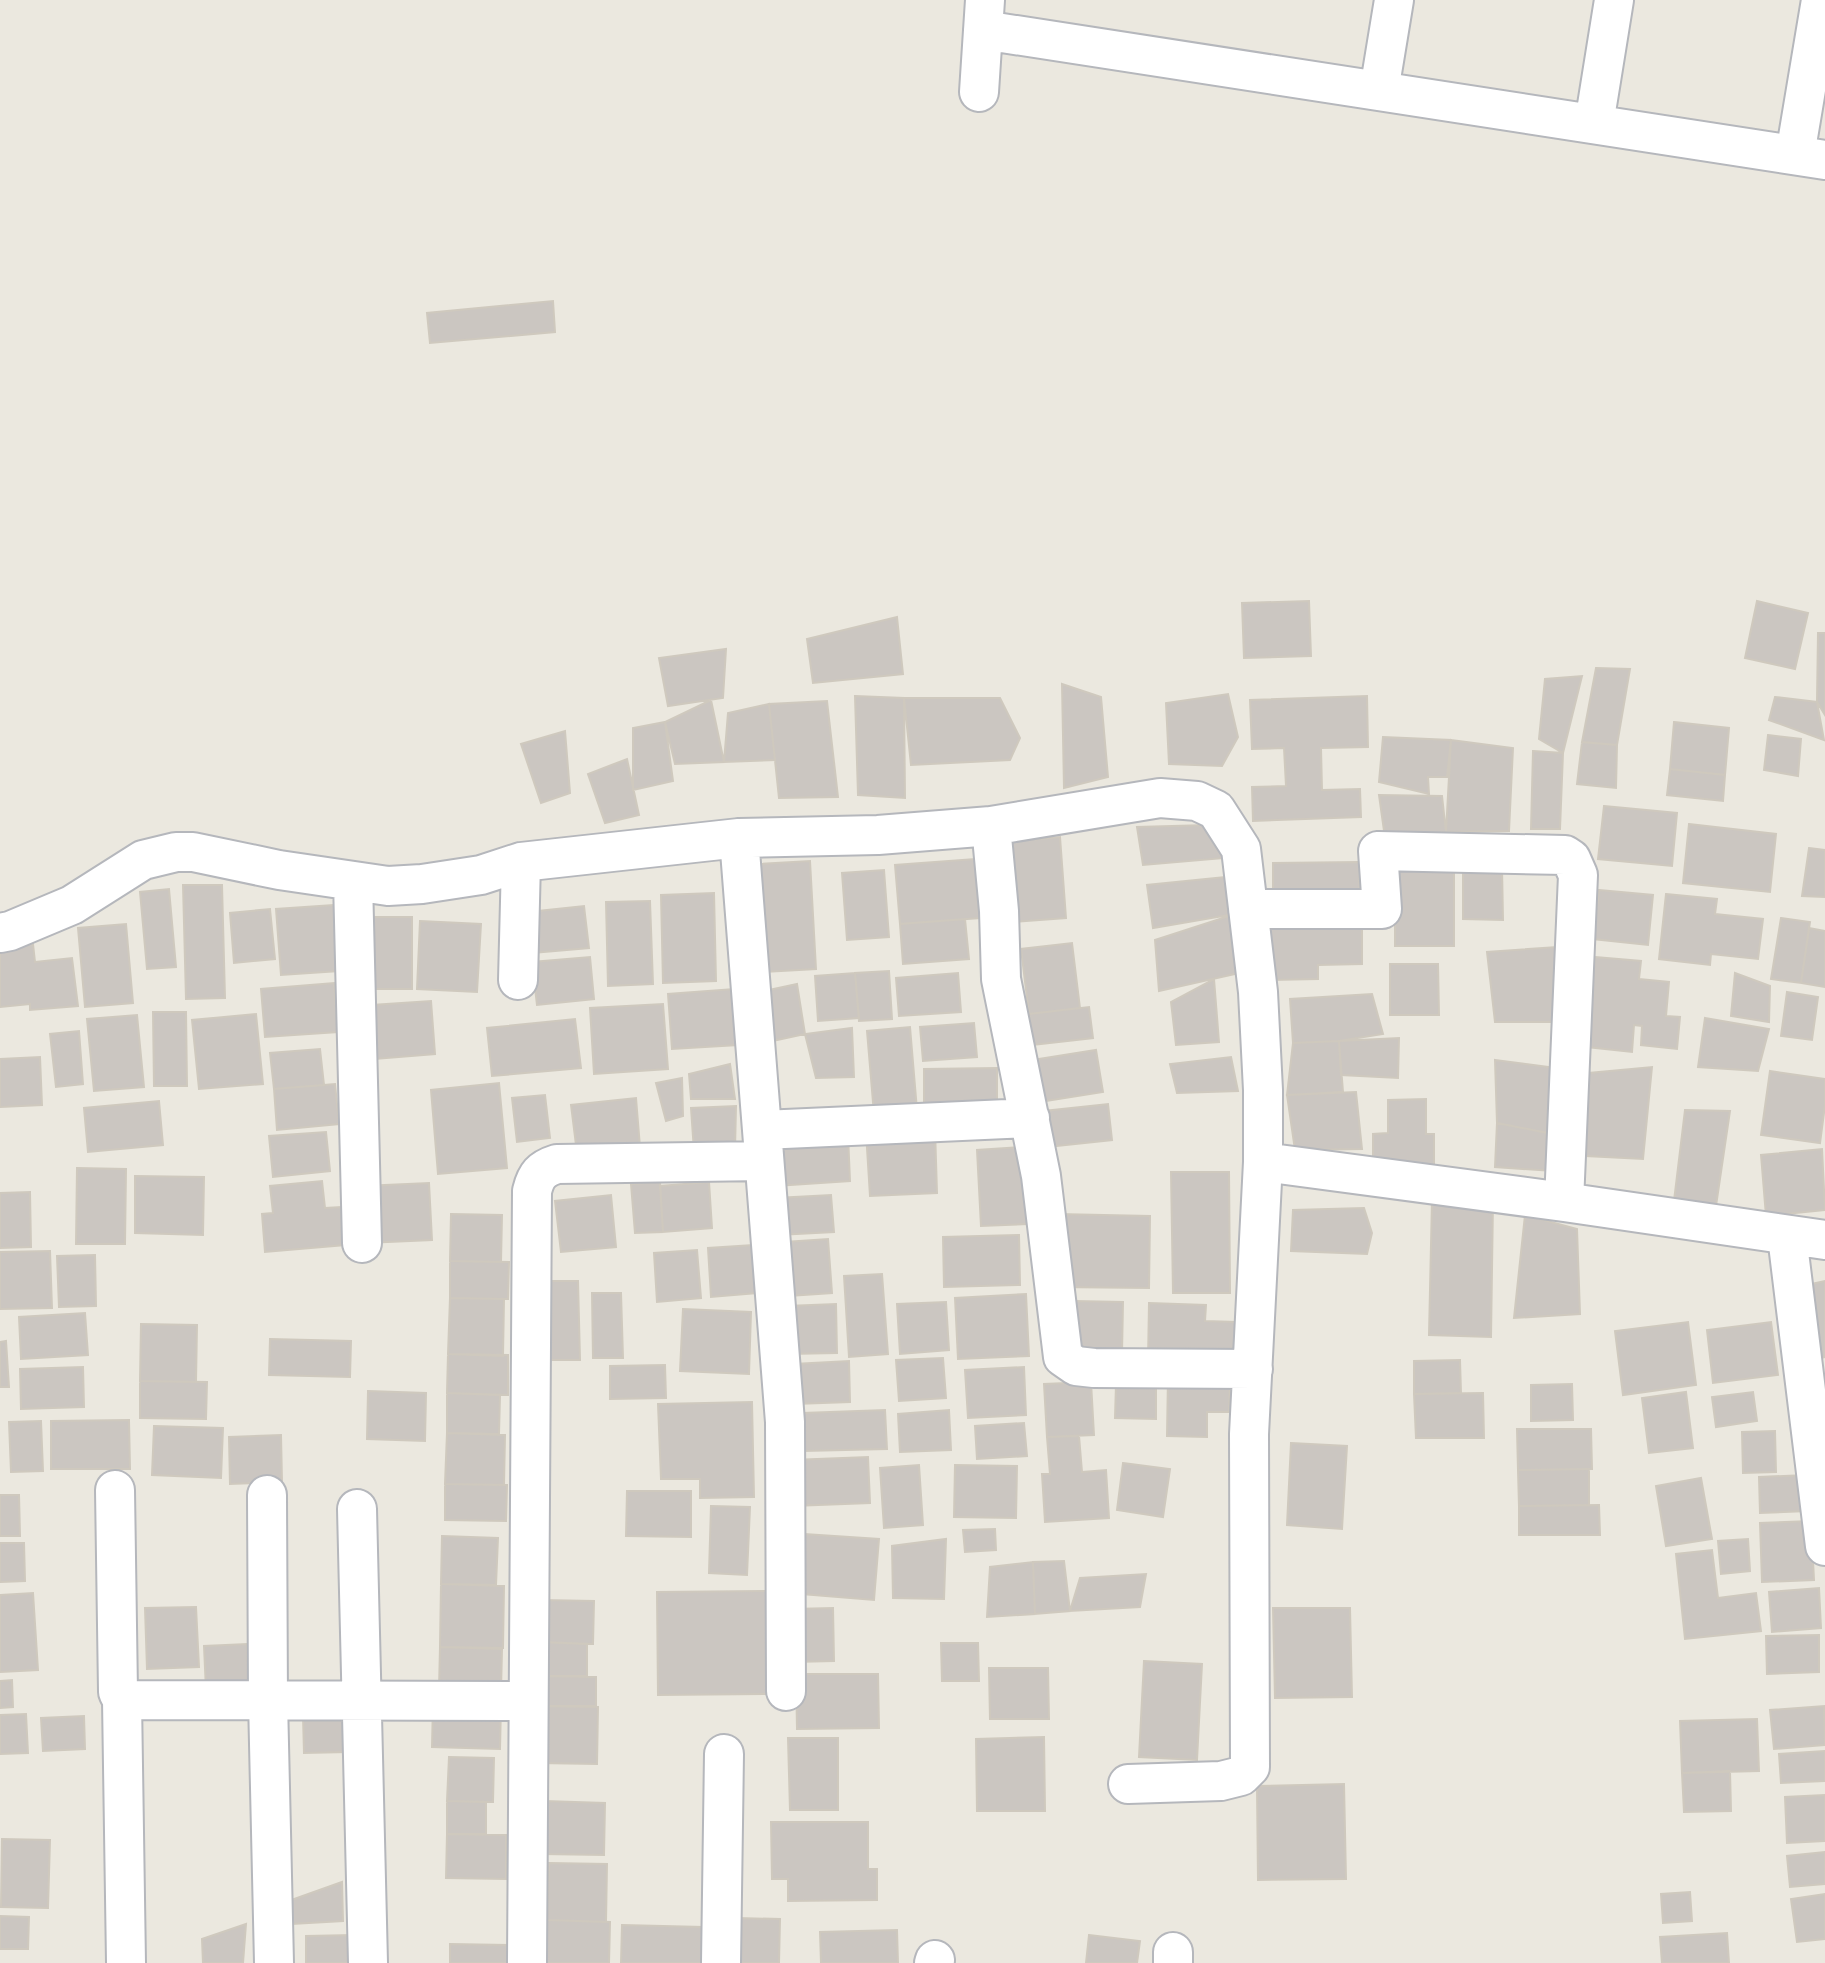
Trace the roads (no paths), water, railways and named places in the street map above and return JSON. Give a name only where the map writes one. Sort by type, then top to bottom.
[{"type":"street","points":[[1379,91],[1394,0]]},
{"type":"street","points":[[1594,124],[1614,0]]},
{"type":"street","points":[[979,92],[984,15],[1379,91],[1810,158],[1821,0]]},
{"type":"street","points":[[0,933],[10,932],[72,905],[143,860],[176,852],[193,852],[279,870],[388,886],[435,883],[481,875],[521,862],[739,838],[878,835],[991,825],[1160,798],[1197,801],[1216,810],[1241,849],[1258,992],[1262,1062],[1263,1162],[1249,1434],[1250,1767],[1241,1776],[1221,1781],[1128,1784]]},
{"type":"street","points":[[991,825],[999,911],[1001,979],[1041,1176],[1063,1357],[1076,1366],[1094,1368],[1253,1369]]},
{"type":"street","points":[[739,838],[785,1422],[786,1691]]},
{"type":"street","points":[[1248,909],[1382,909],[1378,851],[1565,855],[1571,859],[1578,875],[1564,1202]]},
{"type":"street","points":[[518,980],[521,862]]},
{"type":"street","points":[[353,881],[362,1243]]},
{"type":"street","points":[[527,1963],[531,1205],[535,1179],[544,1168],[557,1164],[1030,1118]]},
{"type":"street","points":[[1263,1162],[1825,1240]]},
{"type":"street","points":[[1787,1236],[1825,1546]]},
{"type":"street","points":[[115,1490],[117,1692],[122,1700],[126,1963]]},
{"type":"street","points":[[267,1495],[274,1963]]},
{"type":"street","points":[[357,1509],[368,1963]]},
{"type":"street","points":[[122,1700],[528,1701]]},
{"type":"street","points":[[721,1963],[724,1754]]}]
